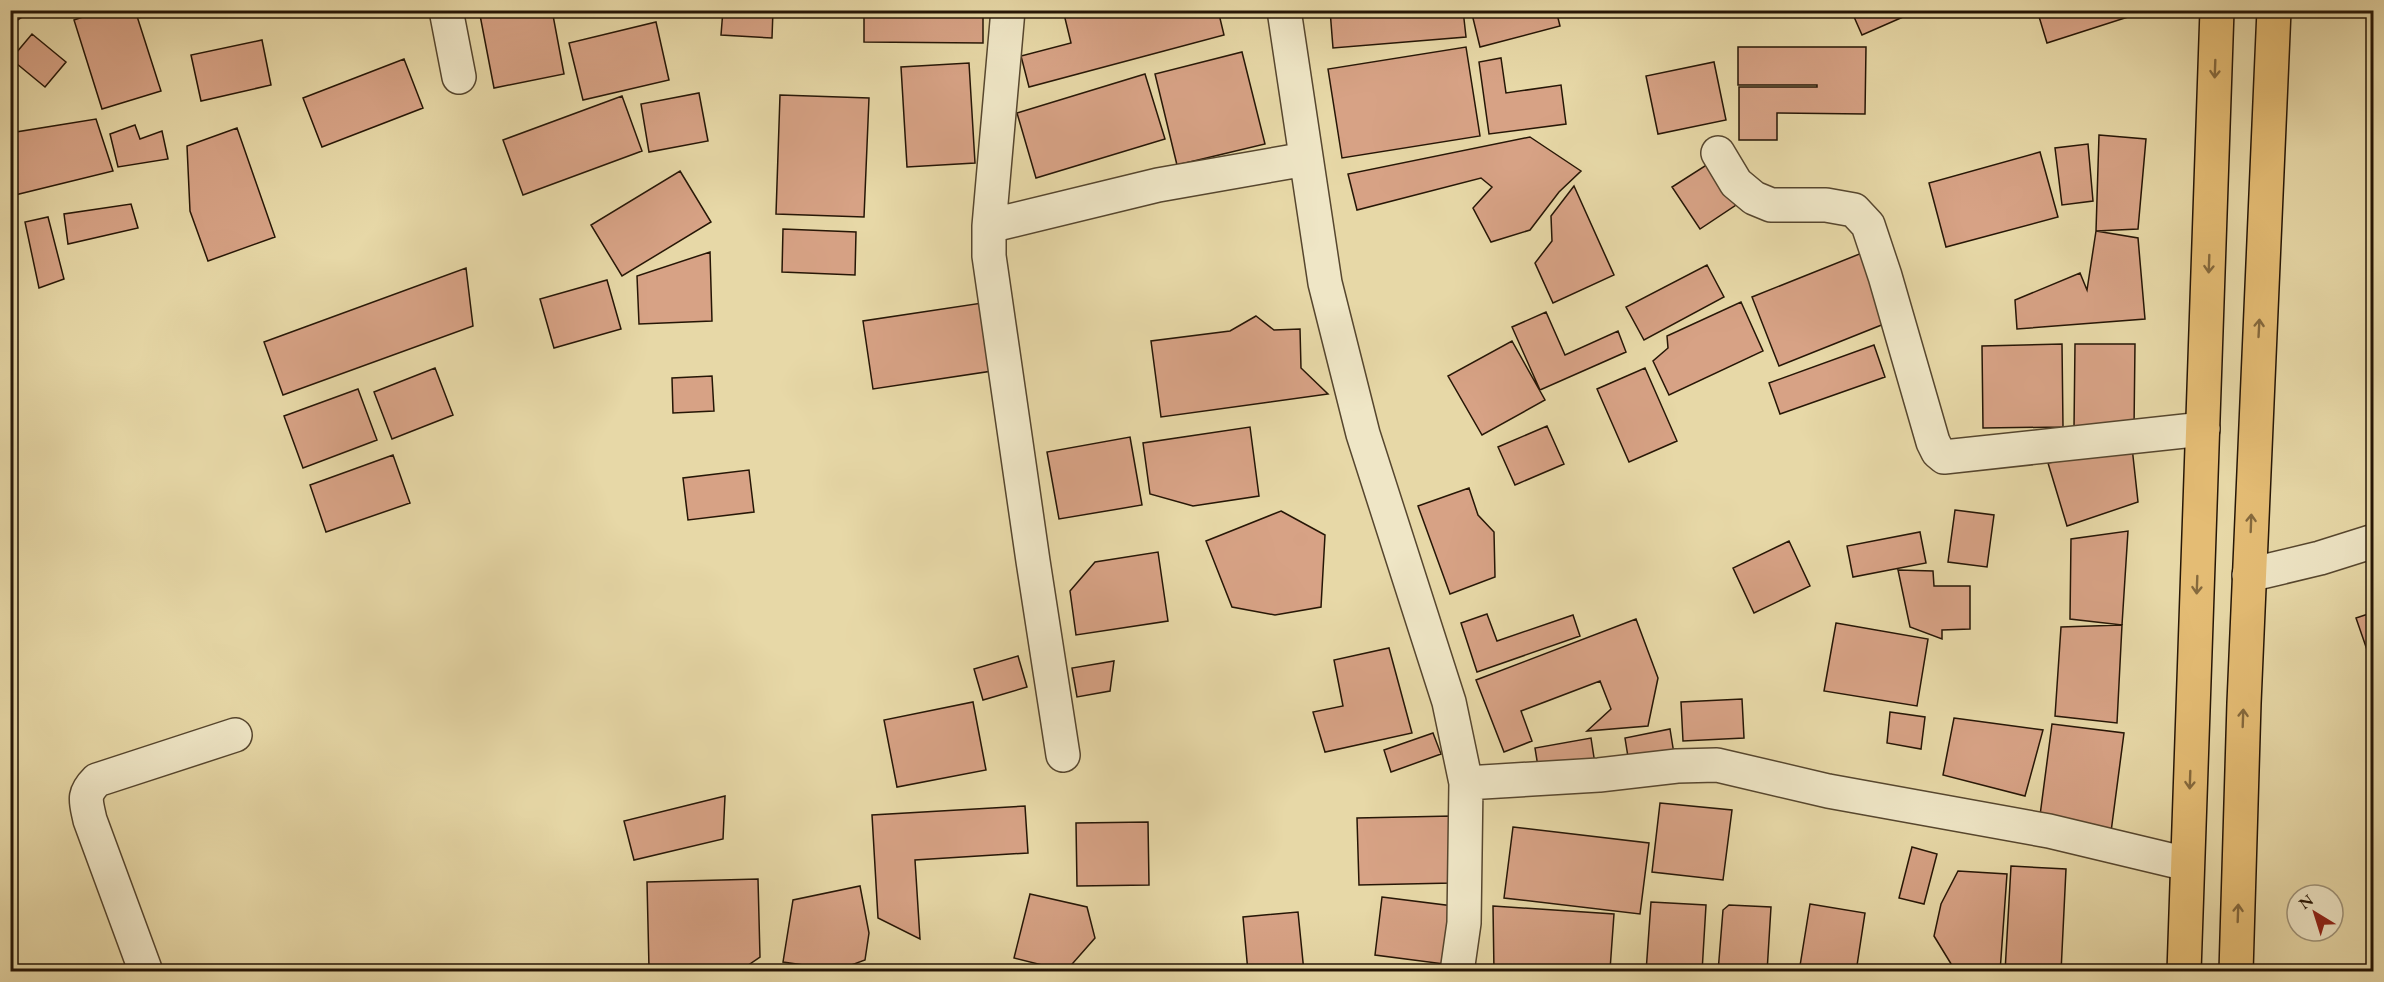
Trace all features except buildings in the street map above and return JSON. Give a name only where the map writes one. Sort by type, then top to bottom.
[{"type":"main road","points":[[2184,972],[2217,10]]},
{"type":"main road","points":[[2236,972],[2249,575],[2274,10]]},
{"type":"street","points":[[446,10],[459,77]]},
{"type":"street","points":[[1008,10],[989,226],[989,256],[1063,755]]},
{"type":"street","points":[[1284,10],[1325,283],[1363,434],[1449,702],[1466,783],[1464,923],[1457,972]]},
{"type":"street","points":[[1718,153],[1736,183],[1754,198],[1771,205],[1826,205],[1854,210],[1868,225],[1933,442],[1938,452],[1944,457],[2203,429]]},
{"type":"street","points":[[989,226],[1158,185],[1306,159]]},
{"type":"street","points":[[2249,575],[2320,558],[2373,541]]},
{"type":"street","points":[[146,972],[90,820],[85,798],[89,788],[97,780],[235,735]]},
{"type":"street","points":[[1466,783],[1599,775],[1677,766],[1717,765],[1828,791],[2049,831],[2187,864]]}]
